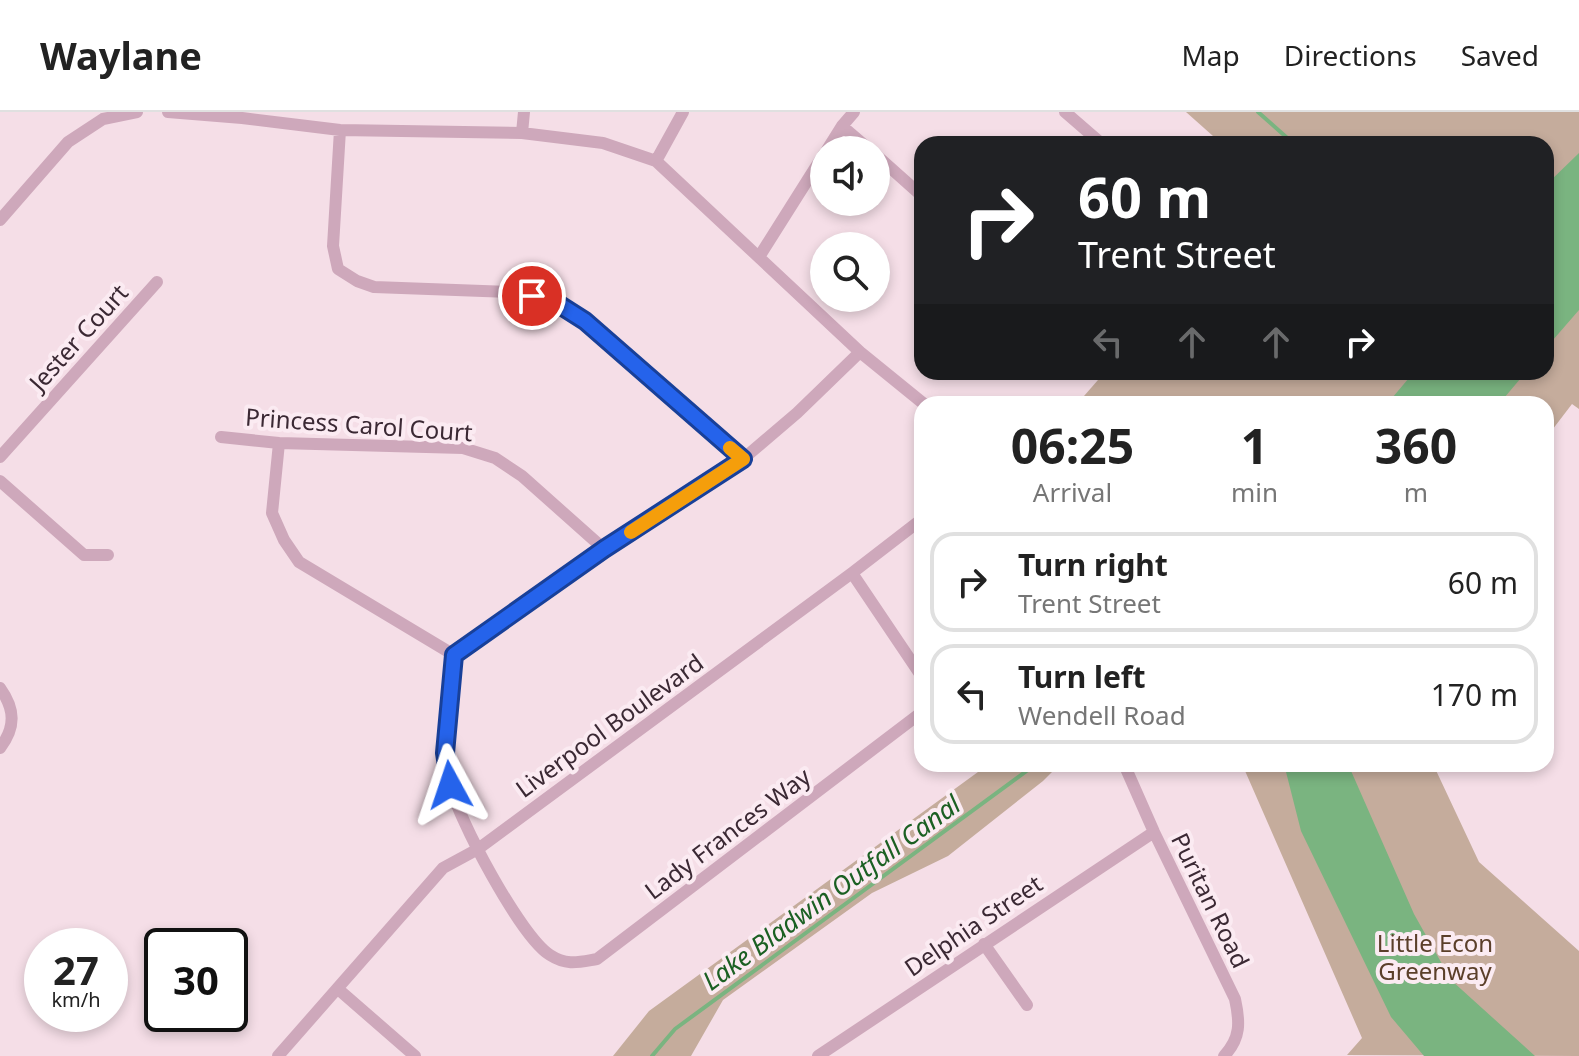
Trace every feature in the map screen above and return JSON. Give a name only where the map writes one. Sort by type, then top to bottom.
[{"type":"street","points":[[0,220],[68,142],[103,119],[137,112]]},
{"type":"street","points":[[168,112],[242,115],[340,130],[522,133],[603,143],[656,161],[860,352],[914,396]]},
{"type":"street","points":[[522,133],[524,112]]},
{"type":"street","points":[[656,161],[683,112]]},
{"type":"street","points":[[835,136],[854,112]]},
{"type":"street","points":[[1065,112],[1093,136]]},
{"type":"street","points":[[842,126],[854,136]]},
{"type":"street","points":[[340,130],[333,246],[338,269],[374,287],[511,292],[552,300],[585,321],[743,459]]},
{"type":"street","points":[[890,167],[914,189]]},
{"type":"street","points":[[759,257],[810,176]]},
{"type":"street","name":"Jester Court","points":[[0,457],[157,282]]},
{"type":"street","points":[[478,849],[450,785],[445,753],[454,655],[604,549],[743,459],[797,413],[860,352]]},
{"type":"street","name":"Princess Carol Court","points":[[221,437],[279,443],[463,448],[495,458],[522,476],[604,549]]},
{"type":"street","points":[[279,443],[272,513],[284,540],[299,562],[454,655]]},
{"type":"street","points":[[0,481],[84,555],[108,555]]},
{"type":"street","name":"Liverpool Boulevard","points":[[278,1056],[443,868],[478,849],[914,525]]},
{"type":"street","points":[[852,573],[914,665]]},
{"type":"street","points":[[0,688],[10,703],[12,727],[1,746]]},
{"type":"street","name":"Lady Frances Way","points":[[478,849],[526,931],[550,955],[572,964],[597,959],[914,718]]},
{"type":"street","name":"Puritan Road","points":[[1128,772],[1235,999],[1239,1019],[1233,1046],[1224,1056]]},
{"type":"street","name":"Delphia Street","points":[[818,1056],[835,1052],[984,944],[1154,832]]},
{"type":"street","points":[[984,944],[1027,1005]]},
{"type":"street","points":[[338,989],[415,1056]]},
{"type":"green space","points":[[1186,112],[1579,112],[1579,409],[1572,404],[1554,428],[1554,396],[1084,396],[1098,380],[1554,380],[1554,136],[1213,136]]},
{"type":"green space","points":[[978,772],[1052,772],[948,856],[872,893],[723,1000],[691,1056],[613,1056],[649,1011]]},
{"type":"green space","name":"Little Econ Greenway","points":[[1246,772],[1437,772],[1479,862],[1579,951],[1579,1056],[1347,1055],[1362,1038]]},
{"type":"shaded area","points":[[1579,153],[1579,310],[1554,339],[1554,177]]},
{"type":"shaded area","points":[[1407,380],[1519,380],[1506,396],[1394,396]]},
{"type":"shaded area","points":[[1286,772],[1352,772],[1414,914],[1451,980],[1535,1056],[1424,1056],[1391,1017],[1301,831]]},
{"type":"waterway","points":[[1258,112],[1285,136]]},
{"type":"waterway","name":"Lake Bladwin Outfall Canal","points":[[652,1056],[675,1029],[1025,772]]},
{"type":"slow traffic","points":[[631,532],[743,459],[730,448]]},
{"type":"route","points":[[450,785],[445,753],[454,655],[604,549],[743,459],[585,321],[552,300],[532,296]]}]
